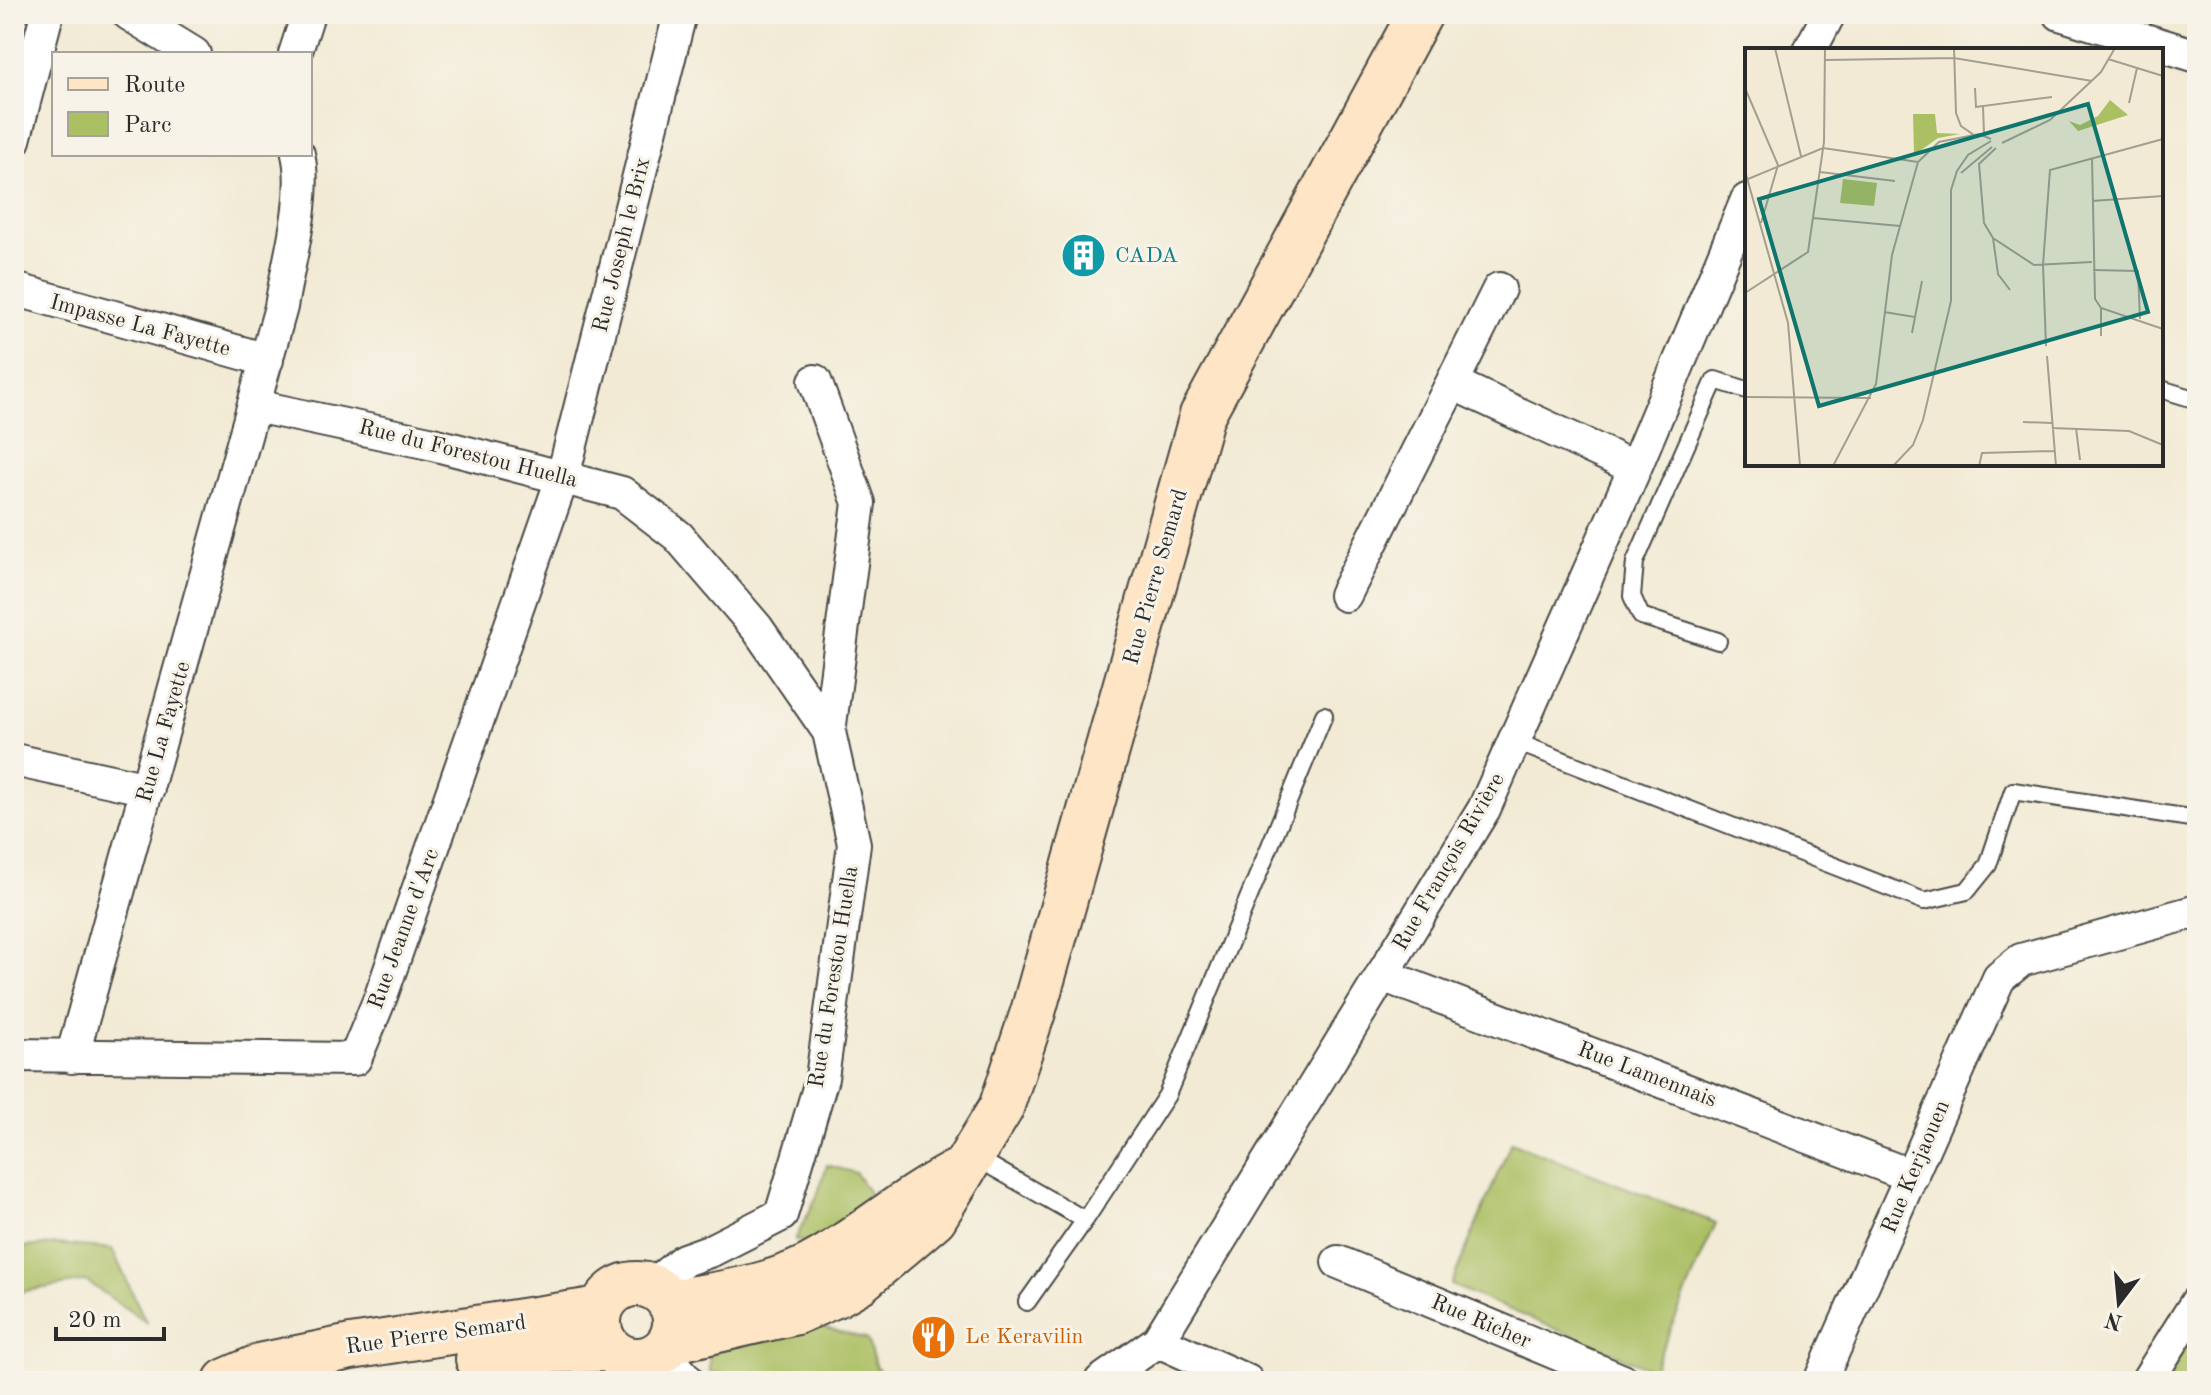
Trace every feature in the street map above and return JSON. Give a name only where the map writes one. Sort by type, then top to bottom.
[{"type":"main road","name":"Rue Pierre Semard","points":[[606,1329],[634,1360],[668,1332],[822,1260],[916,1192],[967,1162],[1001,1108],[1033,1012],[1202,415],[1420,14]]},
{"type":"main road","name":"Rue Pierre Semard","points":[[606,1329],[621,1287],[641,1284],[668,1332]]},
{"type":"main road","name":"Rue Pierre Semard","points":[[226,1381],[263,1365],[344,1367],[484,1343],[606,1329]]},
{"type":"street","points":[[14,140],[47,14]]},
{"type":"street","points":[[129,14],[191,52]]},
{"type":"street","points":[[296,52],[308,14]]},
{"type":"street","name":"Rue Joseph le Brix","points":[[563,476],[680,14]]},
{"type":"street","points":[[1811,48],[1829,14]]},
{"type":"street","points":[[2060,14],[2197,56]]},
{"type":"street","points":[[255,406],[281,307],[298,207],[302,170],[298,156]]},
{"type":"street","name":"Rue François Rivière","points":[[1101,1381],[1158,1341],[1484,809],[1635,468],[1745,205]]},
{"type":"street","name":"Impasse La Fayette","points":[[14,289],[36,298],[267,360]]},
{"type":"street","points":[[1345,595],[1499,289]]},
{"type":"street","name":"Rue du Forestou Huella","points":[[668,1332],[684,1260],[712,1250],[781,1215],[822,1078],[854,844],[829,732],[859,503],[815,381]]},
{"type":"street","points":[[1452,383],[1635,468]]},
{"type":"street","name":"Rue du Forestou Huella","points":[[255,406],[429,443],[622,493],[678,536],[757,628],[829,732]]},
{"type":"street","name":"Rue La Fayette","points":[[72,1057],[255,406]]},
{"type":"street","name":"Rue Jeanne d'Arc","points":[[14,1055],[355,1059],[381,996],[563,476]]},
{"type":"street","points":[[14,760],[148,789]]},
{"type":"street","name":"Rue Kerjaouen","points":[[1820,1381],[1999,978],[2021,960],[2197,911]]},
{"type":"street","name":"Rue Lamennais","points":[[1382,975],[1912,1176]]},
{"type":"street","name":"Rue Richer","points":[[1338,1262],[1623,1381]]},
{"type":"street","points":[[2147,1381],[2197,1302]]},
{"type":"street","points":[[1158,1341],[1247,1381]]},
{"type":"lane","points":[[1718,641],[1641,616],[1632,596],[1635,562],[1715,380],[1745,389]]},
{"type":"lane","points":[[2163,390],[2197,400]]},
{"type":"lane","points":[[1027,1302],[1167,1095],[1324,715]]},
{"type":"lane","points":[[1516,742],[1924,901],[1967,891],[1988,865],[2013,791],[2197,819]]},
{"type":"lane","points":[[967,1162],[1085,1220]]},
{"type":"green space","points":[[1511,1142],[1716,1223],[1653,1370],[1451,1285]]},
{"type":"green space","points":[[827,1165],[856,1173],[876,1204],[815,1244],[795,1240],[817,1196]]},
{"type":"green space","points":[[57,1244],[112,1249],[146,1322],[86,1281],[14,1293],[14,1248]]},
{"type":"green space","points":[[818,1326],[867,1339],[876,1367],[888,1381],[815,1381],[710,1372],[709,1345]]},
{"type":"green space","points":[[2186,1346],[2197,1346],[2197,1381],[2164,1381]]},
{"type":"place","name":"CADA","points":[[1084,256]]},
{"type":"place","name":"Le Keravilin","points":[[934,1337]]}]
